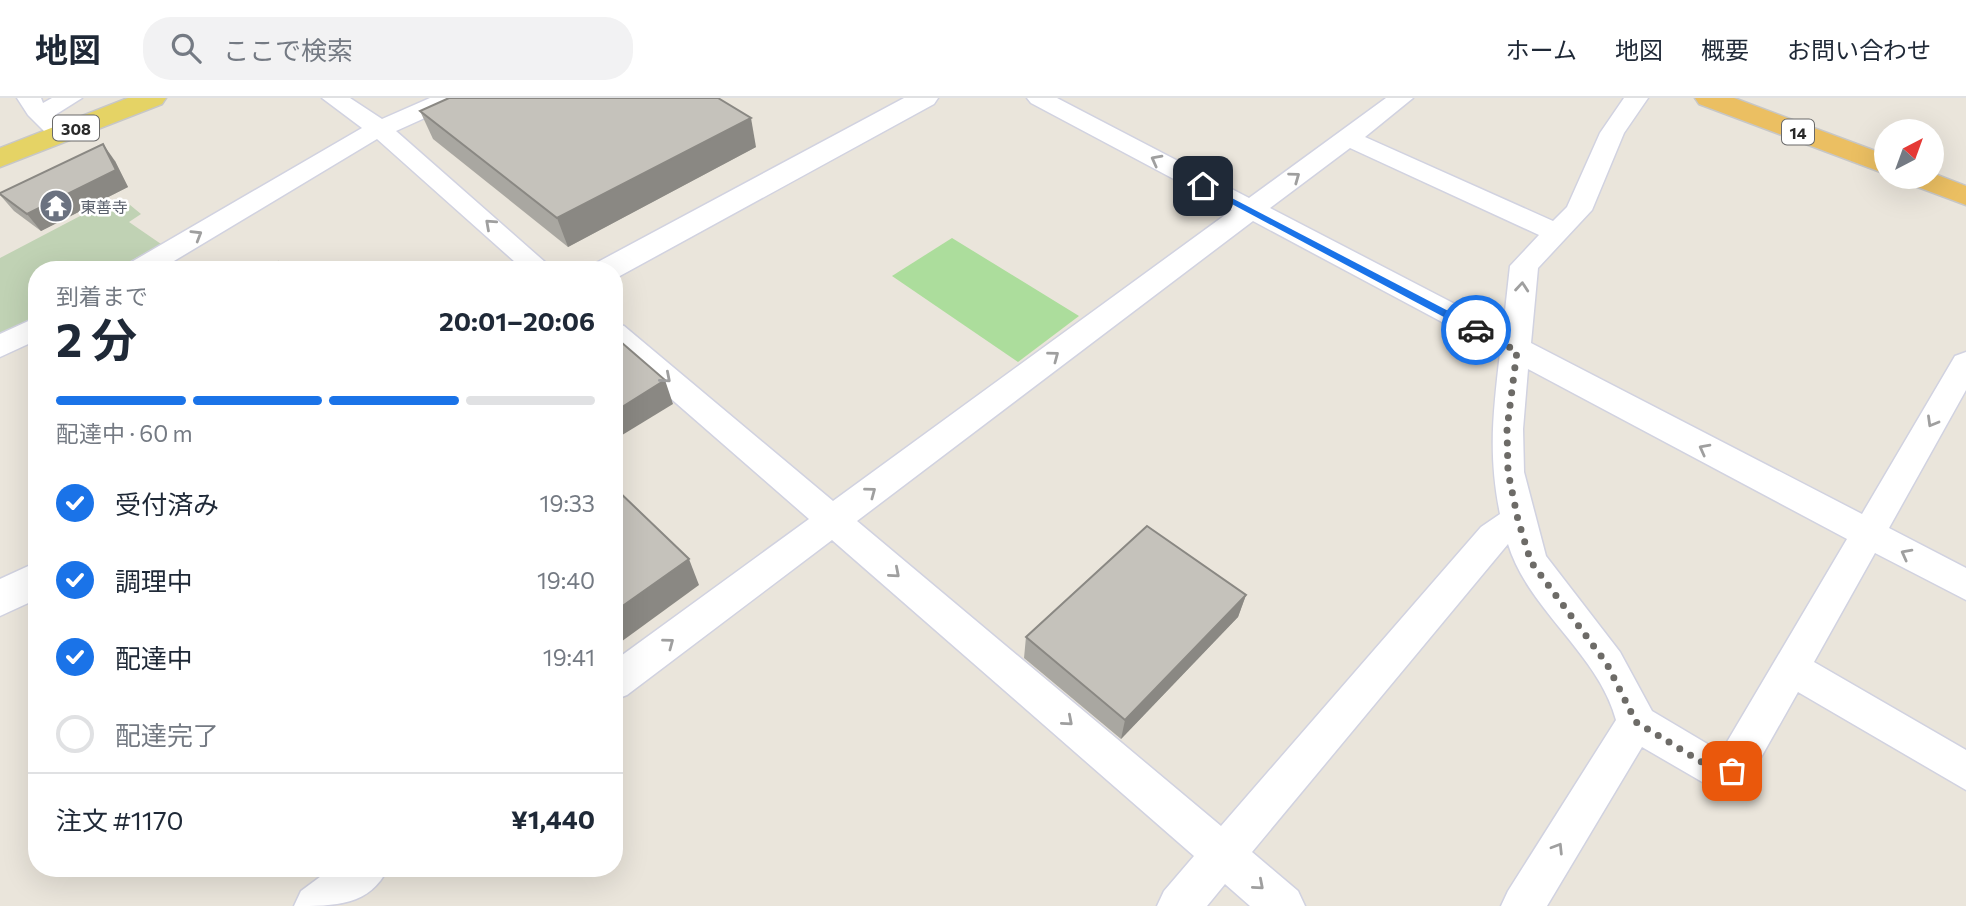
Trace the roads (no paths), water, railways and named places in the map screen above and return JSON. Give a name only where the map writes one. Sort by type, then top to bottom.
[{"type":"highway","name":"14","points":[[1709,98],[1874,160]]},
{"type":"highway","name":"14","points":[[1762,98],[1874,140]]},
{"type":"highway","points":[[1944,166],[1966,174]]},
{"type":"highway","points":[[1944,187],[1966,195]]},
{"type":"main road","name":"308","points":[[0,158],[152,98]]},
{"type":"street","points":[[34,106],[70,98]]},
{"type":"street","points":[[334,98],[379,128],[531,261]]},
{"type":"street","points":[[153,261],[379,128],[450,98]]},
{"type":"street","points":[[623,261],[924,98]]},
{"type":"street","points":[[1039,98],[1966,585]]},
{"type":"street","points":[[623,677],[1401,98]]},
{"type":"street","points":[[1636,98],[1612,133],[1579,210],[1524,266],[1507,429],[1508,472],[1518,520],[1533,567],[1607,664],[1636,722],[1723,775],[1732,771],[1966,363]]},
{"type":"street","points":[[34,106],[61,134]]},
{"type":"street","points":[[1348,138],[1556,233]]},
{"type":"street","points":[[0,347],[28,332]]},
{"type":"street","points":[[623,341],[1283,906]]},
{"type":"street","points":[[1179,906],[1493,537],[1518,520]]},
{"type":"street","points":[[0,599],[28,584]]},
{"type":"street","points":[[1791,668],[1966,771]]},
{"type":"street","points":[[1522,906],[1636,722]]},
{"type":"street","points":[[316,906],[355,877]]},
{"type":"place","name":"東善寺","points":[[56,206]]}]
